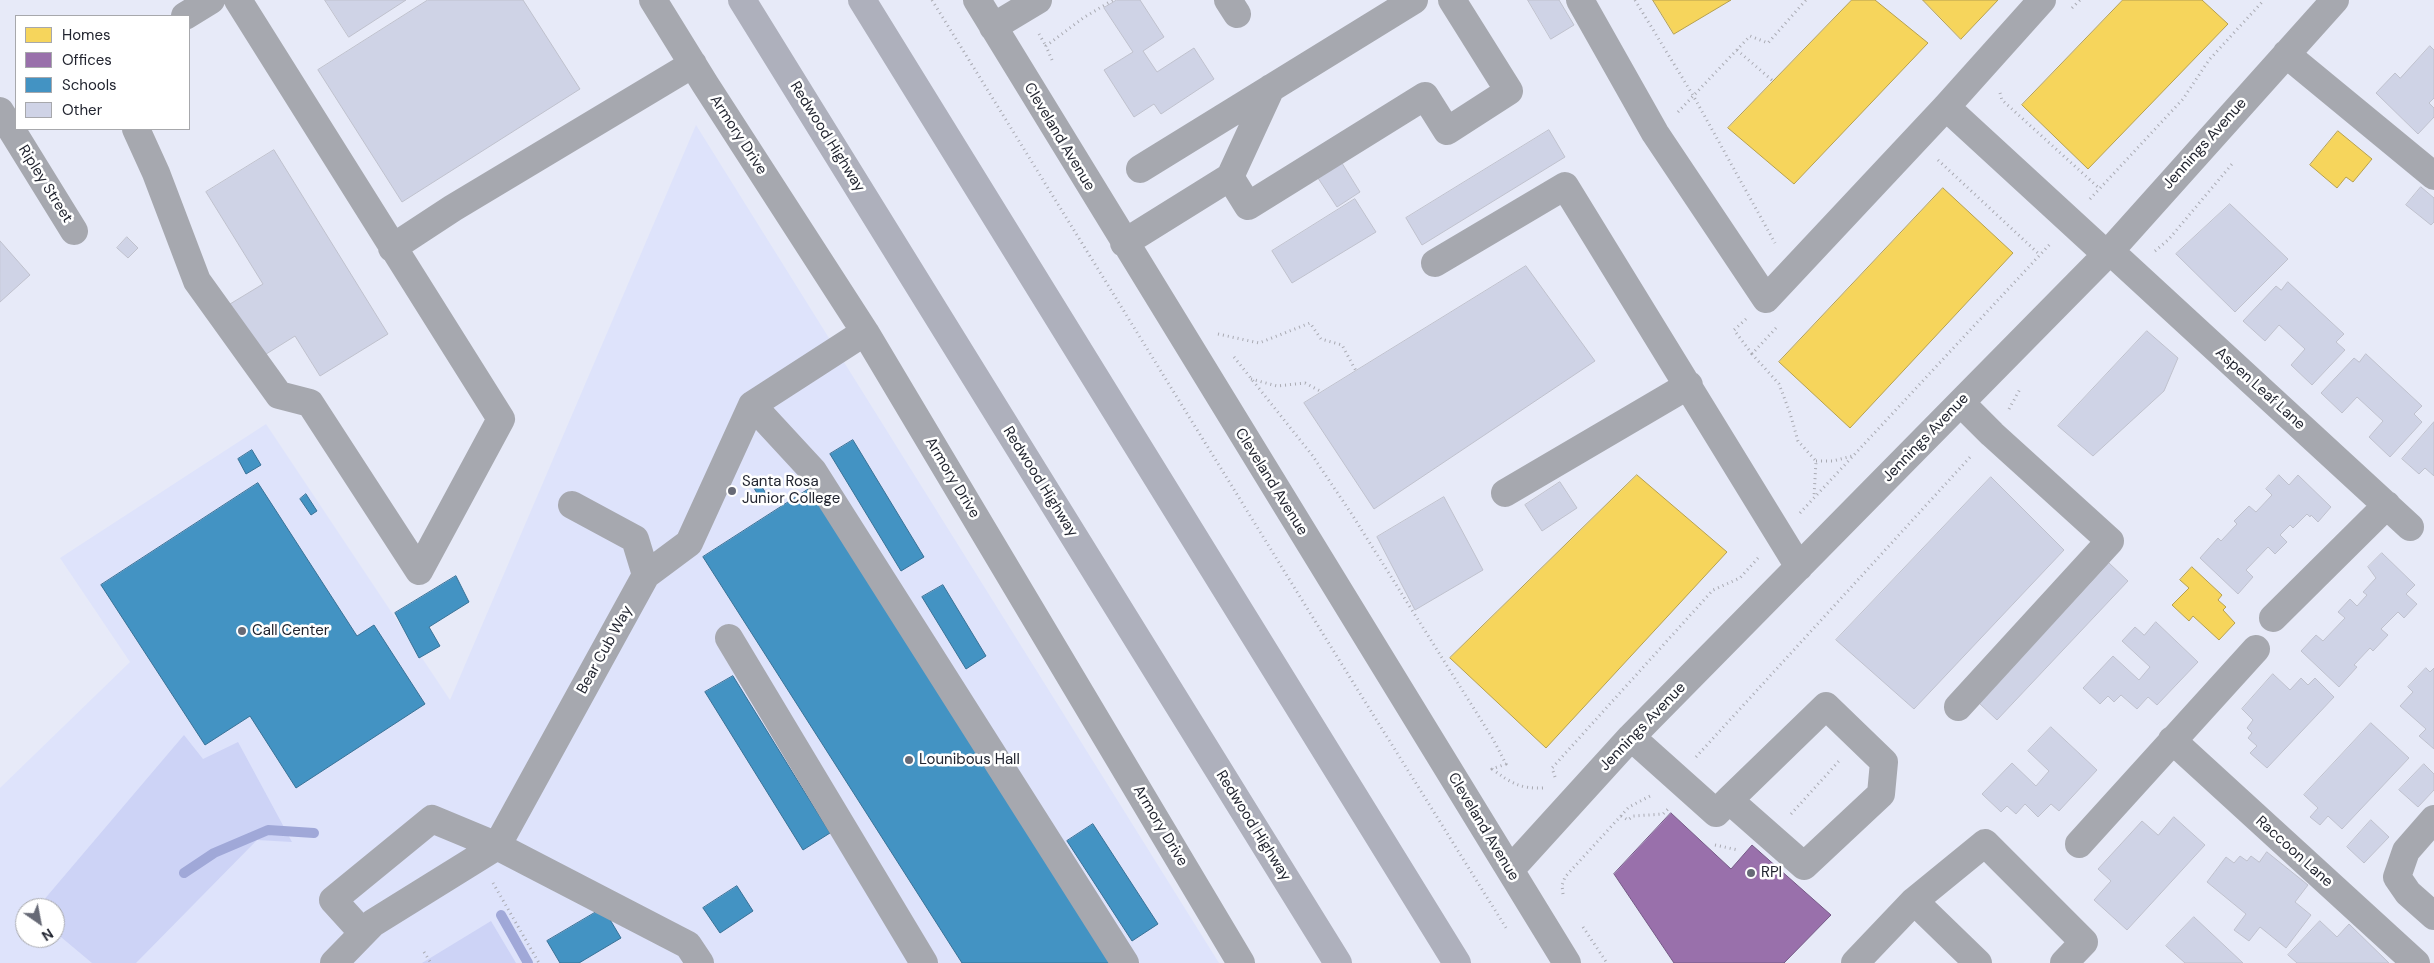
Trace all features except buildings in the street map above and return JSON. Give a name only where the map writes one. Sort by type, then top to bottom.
[{"type":"highway","name":"Redwood Highway","points":[[742,0],[1338,963]]},
{"type":"highway","points":[[862,0],[1457,963]]},
{"type":"street","points":[[187,15],[211,0]]},
{"type":"street","points":[[136,130],[156,173],[197,281],[279,395],[310,403],[419,571],[501,419],[238,0]]},
{"type":"street","name":"Armory Drive","points":[[653,0],[692,64],[865,332],[1241,963]]},
{"type":"street","name":"Cleveland Avenue","points":[[977,0],[1124,243],[1567,963]]},
{"type":"street","points":[[994,27],[1038,0]]},
{"type":"street","points":[[1140,169],[1414,0]]},
{"type":"street","points":[[1230,177],[1248,206],[1425,96],[1447,131],[1510,92],[1452,0]]},
{"type":"street","points":[[1580,0],[1655,133],[1766,299],[1946,107],[2042,0]]},
{"type":"street","name":"Jennings Avenue","points":[[1510,870],[1632,737],[2108,252],[2335,0]]},
{"type":"street","points":[[2286,54],[2434,176]]},
{"type":"street","points":[[392,248],[453,208],[692,64]]},
{"type":"street","points":[[1124,243],[1230,177],[1271,88]]},
{"type":"street","name":"Aspen Leaf Lane","points":[[1946,107],[2133,273],[2410,526]]},
{"type":"street","name":"Ripley Street","points":[[0,111],[74,231]]},
{"type":"street","points":[[1434,263],[1565,186],[1689,385],[1799,567]]},
{"type":"street","points":[[865,332],[752,405],[813,471],[1125,963]]},
{"type":"street","points":[[1505,494],[1689,385]]},
{"type":"street","points":[[1958,707],[2110,542],[1992,434],[1961,403]]},
{"type":"street","name":"Bear Cub Way","points":[[334,963],[373,923],[497,846],[646,575],[690,543],[752,405]]},
{"type":"street","points":[[572,505],[636,539],[646,575]]},
{"type":"street","points":[[2273,618],[2387,505]]},
{"type":"street","points":[[729,638],[924,963]]},
{"type":"street","points":[[2079,844],[2256,649]]},
{"type":"street","points":[[1632,737],[1716,813],[1729,800],[1826,706],[1884,762],[1881,794],[1804,866],[1729,800]]},
{"type":"street","name":"Raccoon Lane","points":[[2172,740],[2416,963]]},
{"type":"street","points":[[2434,818],[2406,851],[2397,877],[2408,893],[2434,916]]},
{"type":"street","points":[[364,932],[333,900],[432,819],[497,846],[688,946],[700,963]]},
{"type":"street","points":[[1855,963],[1914,901],[1985,843],[2084,942],[2064,963]]},
{"type":"street","points":[[1914,901],[1978,963]]},
{"type":"path","points":[[932,0],[1513,938]]},
{"type":"path","points":[[1636,0],[1694,96],[1774,244],[1781,237]]},
{"type":"path","points":[[1655,133],[1694,96],[1750,36],[1768,43],[1806,0]]},
{"type":"path","points":[[2067,14],[2080,0]]},
{"type":"path","points":[[1737,50],[1773,81]]},
{"type":"path","points":[[1999,89],[2002,100],[2100,189]]},
{"type":"path","points":[[1935,156],[2040,255]]},
{"type":"path","points":[[1766,299],[1734,330],[1752,354],[1779,384],[1798,442],[1816,461],[1814,498]]},
{"type":"path","points":[[1217,334],[1260,343],[1310,322],[1321,339],[1342,345],[1356,371]]},
{"type":"path","points":[[1752,354],[1779,325]]},
{"type":"path","points":[[1250,378],[1277,386],[1305,383],[1322,392]]},
{"type":"path","points":[[1992,434],[2004,419],[2022,385]]},
{"type":"path","points":[[1565,900],[1562,885],[1565,877],[1629,807],[1661,790],[1675,777],[1706,746],[1973,454],[1978,459]]},
{"type":"path","points":[[1816,461],[1833,461],[1853,456]]},
{"type":"path","points":[[1787,818],[1860,738]]},
{"type":"path","points":[[497,846],[487,874],[539,963]]},
{"type":"path","points":[[1578,919],[1607,963]]},
{"type":"path","points":[[424,952],[431,963]]},
{"type":"shaded area","name":"Santa Rosa Junior College","points":[[696,125],[1219,963],[0,963],[0,788],[130,662],[60,558],[266,424],[450,700]]},
{"type":"shaded area","points":[[184,735],[203,759],[238,742],[292,842],[257,840],[136,963],[92,963],[65,940],[65,898],[45,898]]},
{"type":"shaded area","points":[[491,921],[516,963],[422,963]]},
{"type":"waterway","points":[[184,873],[214,853],[268,830],[314,833]]},
{"type":"waterway","points":[[501,915],[528,963]]},
{"type":"place","name":"Santa Rosa Junior College","points":[[732,491]]},
{"type":"place","name":"Call Center","points":[[242,631]]},
{"type":"place","name":"Lounibous Hall","points":[[909,760]]},
{"type":"place","name":"RPI","points":[[1751,873]]}]
